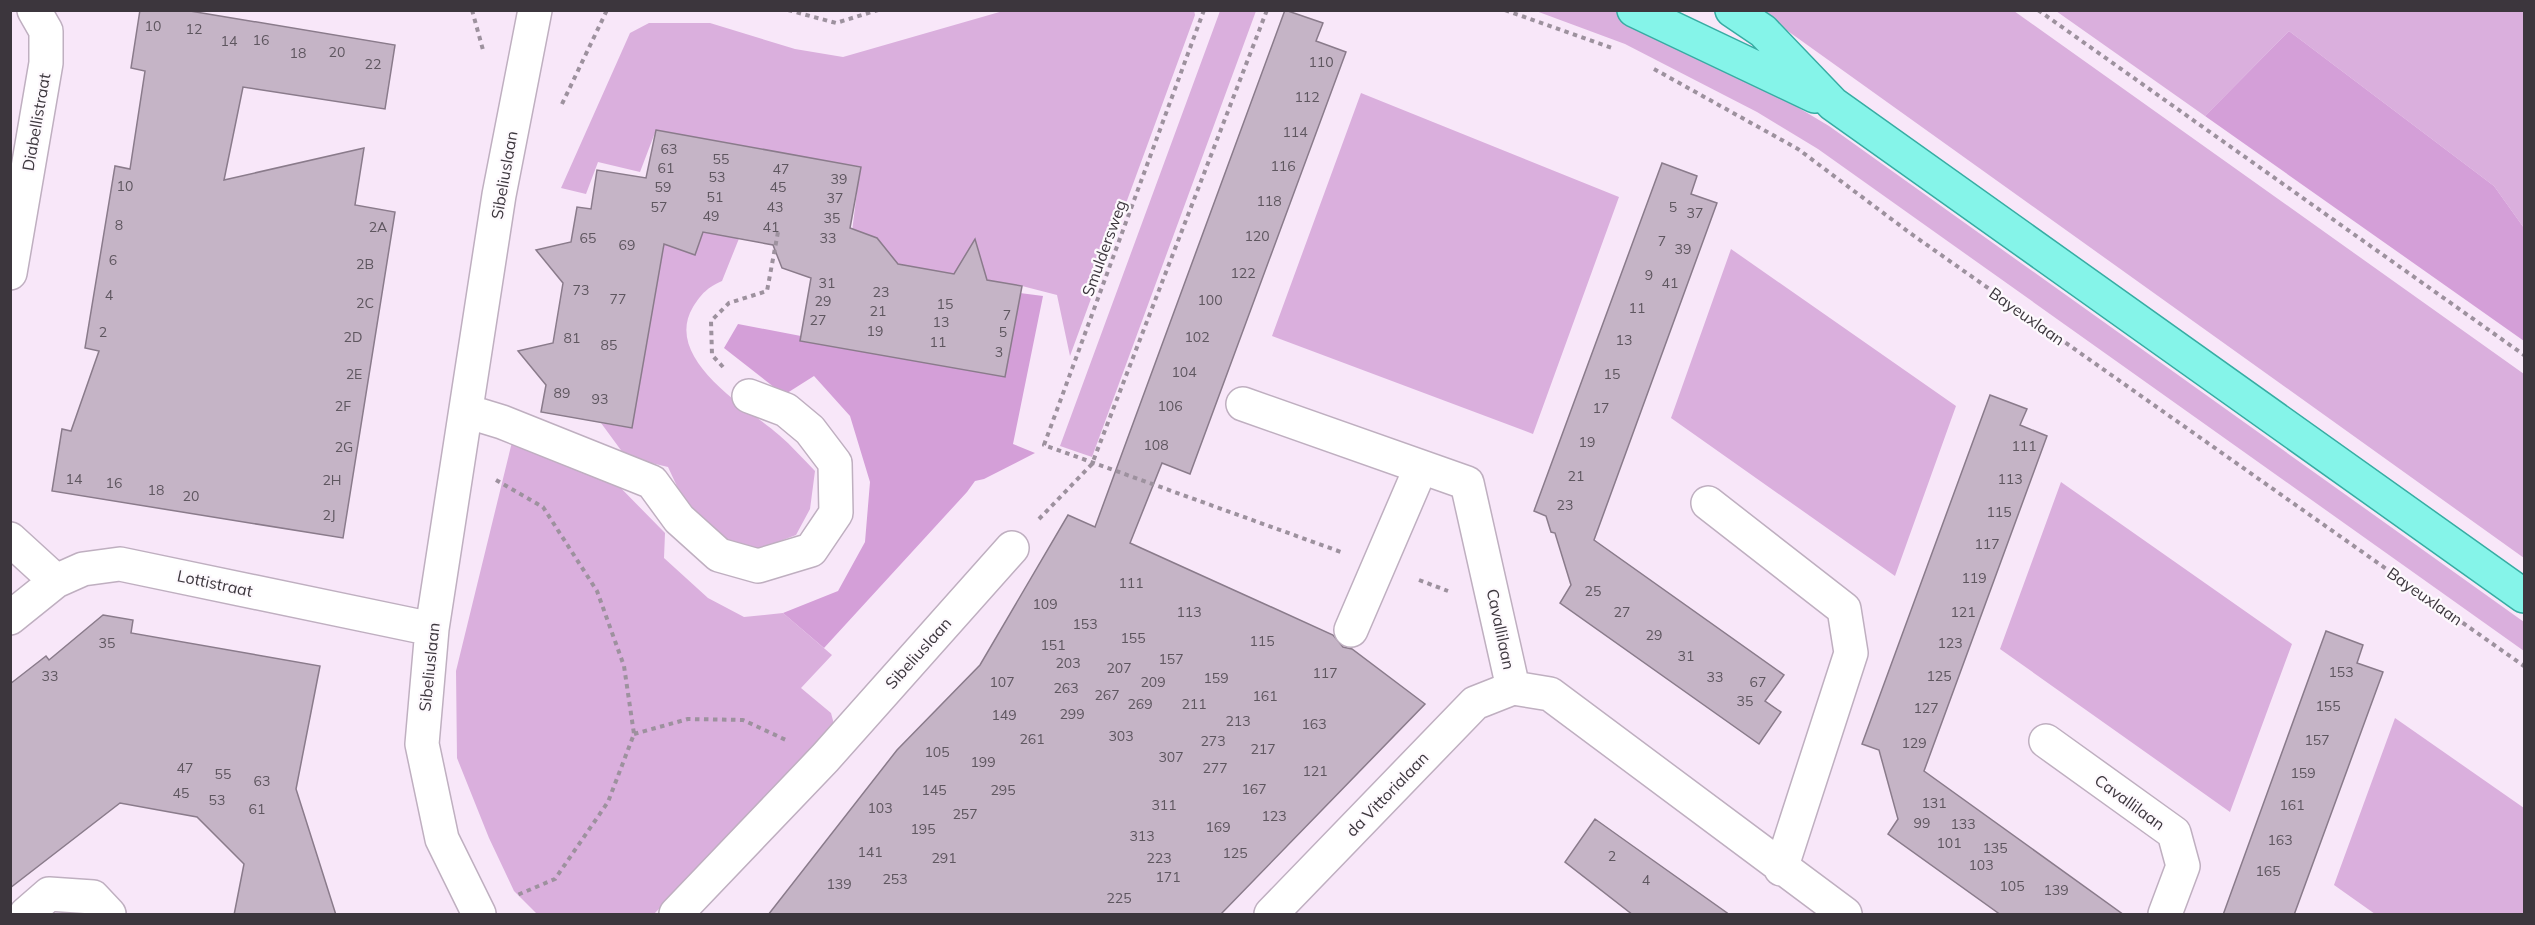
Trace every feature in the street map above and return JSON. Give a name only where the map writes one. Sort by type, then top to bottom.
[{"type":"main road","points":[[1634,10],[1833,104],[2524,596]]},
{"type":"main road","points":[[1732,10],[1763,31],[1833,104]]},
{"type":"street","name":"Diabellistraat","points":[[10,273],[46,63],[46,31],[34,10]]},
{"type":"street","name":"Sibeliuslaan","points":[[479,915],[442,839],[422,744],[432,629],[500,195],[535,10]]},
{"type":"street","points":[[466,411],[502,422],[652,482],[679,519],[719,555],[758,566],[811,550],[836,513],[835,463],[810,430],[786,410],[749,396]]},
{"type":"street","name":"Cavallilaan","points":[[1243,404],[1467,483],[1514,688],[1550,693],[1845,915]]},
{"type":"street","points":[[1351,630],[1421,467]]},
{"type":"street","points":[[1708,503],[1844,609],[1851,653],[1781,869]]},
{"type":"street","points":[[10,539],[34,599]]},
{"type":"street","name":"Sibeliuslaan","points":[[676,915],[825,758],[1012,548]]},
{"type":"street","name":"Lottistraat","points":[[34,599],[83,569],[120,564],[432,629]]},
{"type":"street","name":"da Vittorialaan","points":[[1271,915],[1475,704],[1514,688]]},
{"type":"street","name":"Cavallilaan","points":[[2046,741],[2174,833],[2183,866],[2166,915]]},
{"type":"street","points":[[26,915],[49,894],[93,897],[109,915]]},
{"type":"path","points":[[472,10],[483,52]]},
{"type":"path","points":[[557,113],[607,10]]},
{"type":"path","points":[[788,10],[836,23],[878,10]]},
{"type":"path","name":"Smuldersweg","points":[[1204,10],[1044,445],[1497,608]]},
{"type":"path","points":[[1012,548],[1092,464],[1267,10]]},
{"type":"path","points":[[1505,10],[1623,52]]},
{"type":"path","points":[[2038,10],[2524,355]]},
{"type":"path","name":"Bayeuxlaan","points":[[1643,63],[1798,149],[1910,233],[2524,666]]},
{"type":"path","points":[[749,396],[712,355],[711,321],[729,303],[767,291],[778,232]]},
{"type":"path","points":[[459,459],[543,507],[597,591],[624,666],[634,734],[608,802],[555,879],[512,897]]},
{"type":"path","points":[[634,734],[688,719],[742,720],[825,758]]},
{"type":"shaded area","points":[[1194,10],[1195,15],[1070,356],[1057,295],[1022,286],[849,256],[860,167],[656,130],[640,172],[598,162],[586,194],[561,188],[630,33],[649,23],[710,23],[795,49],[843,57],[1003,11]]},
{"type":"shaded area","points":[[1618,10],[1722,62],[1829,126],[2524,622],[2524,651],[1818,149],[1757,112],[1625,44],[1536,11]]},
{"type":"shaded area","points":[[1220,11],[1256,11],[1092,457],[1060,446]]},
{"type":"shaded area","points":[[1760,11],[2014,11],[2524,374],[2524,558]]},
{"type":"shaded area","points":[[2056,11],[2524,11],[2524,228],[2494,186],[2289,31],[2205,116]]},
{"type":"shaded area","points":[[2289,31],[2494,186],[2524,228],[2524,341],[2205,116]]},
{"type":"shaded area","points":[[1361,93],[1619,197],[1533,434],[1272,336]]},
{"type":"shaded area","points":[[669,215],[744,226],[722,281],[705,291],[693,307],[687,326],[689,345],[698,363],[713,380],[784,439],[815,471],[810,509],[796,535],[757,550],[727,544],[688,510],[668,467],[626,457],[601,423],[632,428]]},
{"type":"shaded area","points":[[1731,249],[1956,406],[1895,576],[1671,418]]},
{"type":"shaded area","points":[[1005,291],[1043,296],[1013,444],[1035,453],[984,479],[975,481],[824,648],[783,613],[838,591],[865,542],[870,482],[850,416],[814,376],[784,395],[724,348],[738,324],[998,374]]},
{"type":"shaded area","points":[[512,442],[609,476],[665,533],[664,558],[708,598],[744,617],[783,613],[832,655],[801,688],[831,713],[835,728],[654,914],[537,914],[514,891],[489,838],[457,758],[456,671]]},
{"type":"shaded area","points":[[2061,482],[2292,644],[2230,812],[2000,649]]},
{"type":"shaded area","points":[[2395,718],[2524,808],[2524,914],[2375,914],[2334,885]]},
{"type":"building","points":[[140,10],[184,10],[395,45],[385,109],[243,87],[224,180],[364,148],[355,205],[395,212],[343,538],[52,491],[62,429],[71,431],[99,351],[85,348],[115,166],[130,169],[145,71],[131,68]]},
{"type":"building","points":[[1285,10],[1323,23],[1316,41],[1346,52],[1190,474],[1162,463],[1130,543],[1333,635],[1343,647],[1352,649],[1425,704],[1220,915],[768,915],[897,750],[980,665],[1068,515],[1095,527]]},
{"type":"building","points":[[656,130],[861,167],[850,228],[877,238],[898,264],[954,274],[975,239],[987,280],[1022,286],[1005,377],[800,341],[811,278],[782,268],[773,245],[703,232],[695,255],[664,244],[632,428],[541,412],[546,385],[518,351],[553,343],[563,283],[536,250],[571,242],[577,207],[591,209],[597,170],[646,178]]},
{"type":"building","points":[[1662,163],[1697,176],[1691,194],[1717,203],[1594,540],[1784,675],[1765,701],[1781,712],[1759,744],[1560,603],[1571,585],[1555,533],[1551,532],[1546,516],[1534,511]]},
{"type":"building","points":[[1990,395],[2027,409],[2020,425],[2047,436],[1924,771],[2124,915],[2001,915],[1888,834],[1898,819],[1879,750],[1862,744]]},
{"type":"building","points":[[103,615],[133,620],[131,633],[320,666],[296,789],[336,915],[234,915],[244,864],[197,817],[120,803],[10,888],[10,684],[46,656],[49,660]]},
{"type":"building","points":[[2326,631],[2363,645],[2357,663],[2383,672],[2294,915],[2223,915]]},
{"type":"building","points":[[1595,819],[1730,915],[1633,915],[1565,862]]}]
